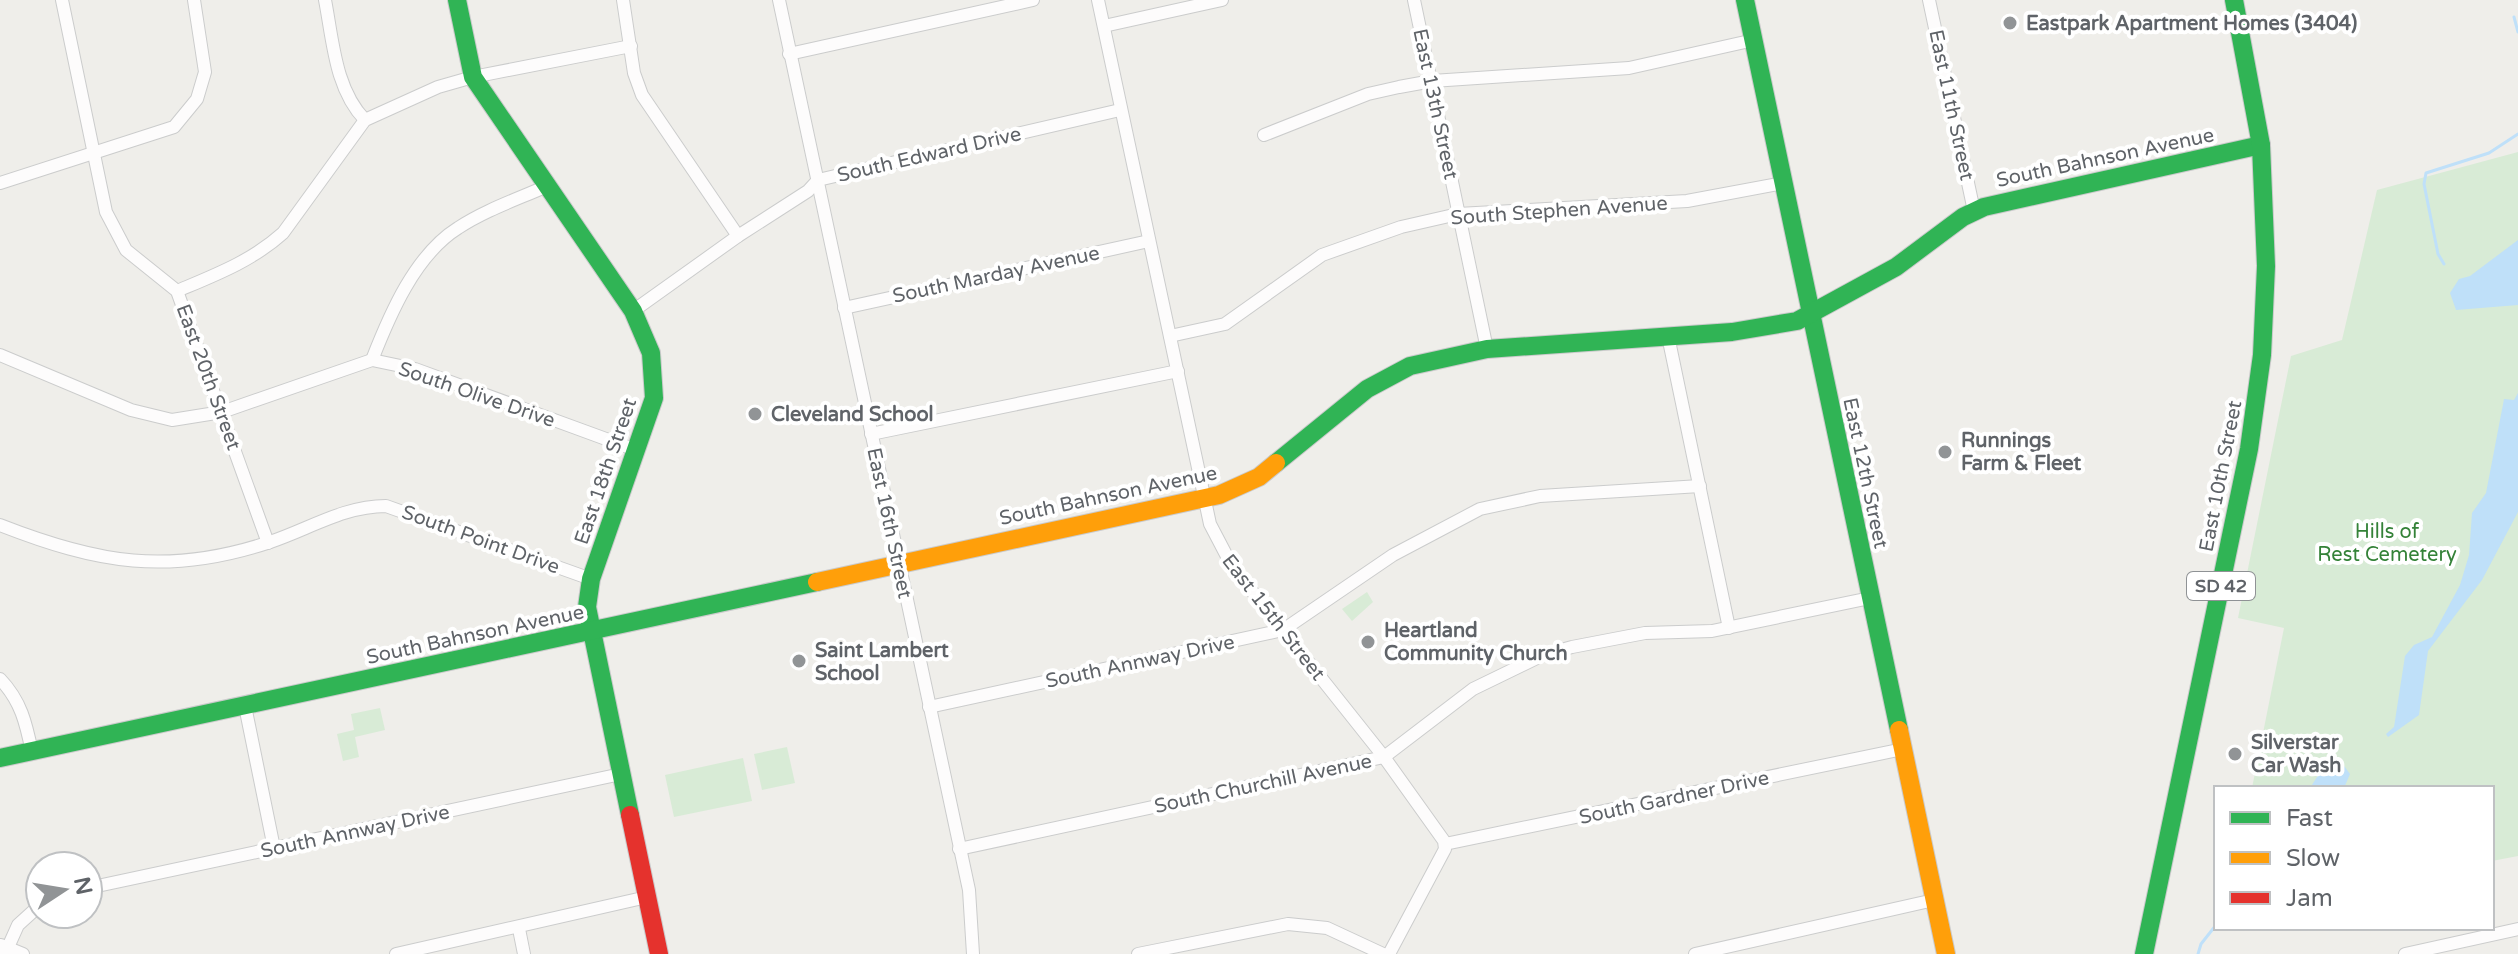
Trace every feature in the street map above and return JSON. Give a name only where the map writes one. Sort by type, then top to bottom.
[{"type":"street","name":"East 20th Street","points":[[62,0],[106,212],[115,232],[133,256],[177,291],[268,543]]},
{"type":"street","points":[[0,183],[94,151],[157,135],[174,127],[197,99],[205,72],[206,57],[194,0]]},
{"type":"street","points":[[325,0],[342,84],[351,106],[365,120]]},
{"type":"street","name":"East 18th Street","points":[[457,0],[473,77],[633,311],[651,350],[656,382],[591,579],[587,607],[659,954]]},
{"type":"street","points":[[623,0],[634,73],[654,116],[738,236]]},
{"type":"street","name":"East 16th Street","points":[[779,0],[969,890],[973,954]]},
{"type":"street","points":[[789,54],[1033,0]]},
{"type":"street","name":"East 15th Street","points":[[1098,0],[1210,524],[1226,556],[1384,757],[1445,844]]},
{"type":"street","points":[[1104,26],[1222,0]]},
{"type":"street","name":"East 13th Street","points":[[1414,0],[1487,349]]},
{"type":"street","name":"East 12th Street","points":[[1745,0],[1946,954]]},
{"type":"street","name":"East 11th Street","points":[[1929,0],[1974,211]]},
{"type":"street","name":"East 10th Street","points":[[2144,954],[2257,404],[2266,266],[2261,145],[2234,0]]},
{"type":"street","points":[[1264,135],[1368,94],[1432,81],[1629,68],[1754,40]]},
{"type":"street","points":[[177,291],[238,266],[283,233],[365,120],[438,87],[473,77],[631,46]]},
{"type":"street","name":"South Edward Drive","points":[[633,311],[738,236],[808,191],[818,180],[1120,110]]},
{"type":"street","name":"South Bahnson Avenue","points":[[0,758],[1235,490],[1259,477],[1335,413],[1388,377],[1425,361],[1487,349],[1753,330],[1811,315],[1904,261],[1974,211],[2007,200],[2261,145]]},
{"type":"street","name":"South Stephen Avenue","points":[[1170,336],[1225,324],[1322,255],[1370,235],[1458,214],[1687,201],[1783,183]]},
{"type":"street","points":[[372,360],[387,322],[428,255],[445,238],[476,218],[547,186]]},
{"type":"street","name":"South Marday Avenue","points":[[844,308],[1149,241]]},
{"type":"street","points":[[1668,336],[1729,628]]},
{"type":"street","name":"South Olive Drive","points":[[0,355],[151,418],[189,419],[222,412],[372,360],[415,369],[636,450]]},
{"type":"street","points":[[871,434],[1178,371]]},
{"type":"street","name":"South Annway Drive","points":[[929,707],[1283,630],[1393,555],[1480,509],[1540,496],[1700,486]]},
{"type":"street","name":"South Point Drive","points":[[0,525],[112,561],[143,564],[193,560],[268,543],[344,512],[365,506],[386,506],[591,579]]},
{"type":"street","name":"South Churchill Avenue","points":[[959,849],[1384,757],[1473,689],[1543,655],[1615,637],[1729,628],[1870,598]]},
{"type":"street","points":[[0,679],[14,694],[23,713],[32,752]]},
{"type":"street","points":[[245,706],[274,848]]},
{"type":"street","name":"South Gardner Drive","points":[[1445,844],[1903,749]]},
{"type":"street","name":"South Annway Drive","points":[[104,885],[621,774]]},
{"type":"street","points":[[1389,954],[1445,844]]},
{"type":"street","points":[[396,954],[519,929],[647,897]]},
{"type":"street","points":[[1695,954],[1934,900]]},
{"type":"street","points":[[23,954],[4,948],[24,920]]},
{"type":"street","points":[[1138,954],[1288,924],[1327,928],[1383,954]]},
{"type":"street","points":[[519,929],[524,954]]},
{"type":"street","points":[[2405,954],[2518,929]]},
{"type":"green space","name":"Hills of Rest Cemetery","points":[[2518,152],[2518,856],[2494,861],[2494,786],[2252,786],[2284,628],[2238,618],[2291,356],[2342,340],[2377,190]]},
{"type":"green space","points":[[1367,592],[1373,602],[1352,621],[1342,609]]},
{"type":"green space","points":[[380,708],[385,730],[355,737],[359,757],[343,761],[337,734],[354,730],[351,714]]},
{"type":"green space","points":[[787,747],[795,783],[762,790],[754,754]]},
{"type":"green space","points":[[743,758],[752,801],[674,817],[665,775]]},
{"type":"water","points":[[2518,240],[2518,305],[2456,310],[2450,293],[2459,279],[2470,276]]},
{"type":"water","points":[[2518,393],[2518,512],[2482,580],[2428,651],[2419,715],[2388,737],[2386,734],[2394,727],[2405,656],[2414,645],[2432,637],[2460,585],[2469,555],[2472,513],[2486,493],[2504,399],[2514,400]]},
{"type":"water","points":[[2339,759],[2350,774],[2345,786],[2311,786],[2328,760]]},
{"type":"waterway","points":[[2514,17],[2518,32]]},
{"type":"waterway","points":[[2444,264],[2438,254],[2424,184],[2426,173],[2489,153],[2518,134]]},
{"type":"waterway","points":[[2198,954],[2201,944],[2214,928]]},
{"type":"traffic: fast","points":[[457,0],[473,77],[633,311],[651,353],[654,398],[591,579],[587,607],[630,815]]},
{"type":"traffic: fast","points":[[1745,0],[1899,730]]},
{"type":"traffic: fast","points":[[2144,954],[2249,449],[2262,355],[2266,266],[2261,145],[2234,0]]},
{"type":"traffic: fast","points":[[1276,463],[1367,389],[1410,366],[1487,349],[1732,332],[1797,321],[1896,267],[1963,217],[1984,207],[2261,145]]},
{"type":"traffic: fast","points":[[0,758],[817,582]]},
{"type":"traffic: slow","points":[[817,582],[1219,495],[1259,477],[1276,463]]},
{"type":"traffic: slow","points":[[1899,730],[1946,954]]},
{"type":"traffic: jam","points":[[630,815],[659,954]]},
{"type":"place","name":"Eastpark Apartment Homes (3404)","points":[[2010,23]]},
{"type":"place","name":"Cleveland School","points":[[755,414]]},
{"type":"place","name":"Runnings Farm & Fleet","points":[[1945,452]]},
{"type":"place","name":"Heartland Community Church","points":[[1368,642]]},
{"type":"place","name":"Saint Lambert School","points":[[799,661]]},
{"type":"place","name":"Silverstar Car Wash","points":[[2235,754]]}]
